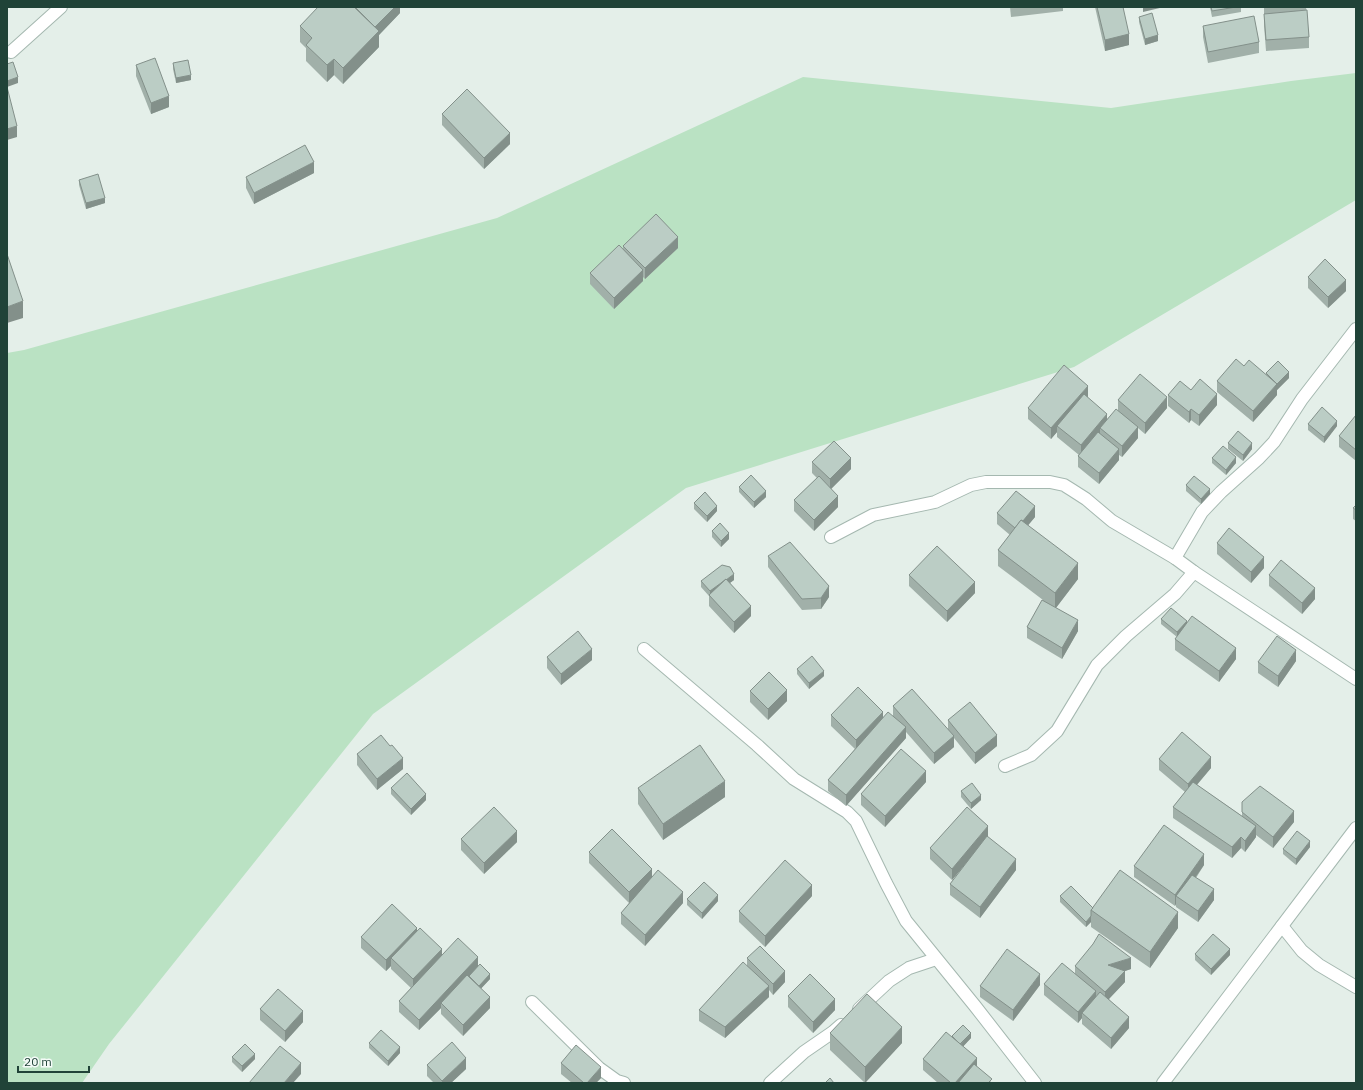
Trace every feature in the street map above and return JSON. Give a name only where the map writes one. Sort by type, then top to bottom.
[{"type":"street","points":[[10,52],[61,7]]},
{"type":"street","points":[[1175,558],[1202,512],[1274,442],[1302,399],[1356,329]]},
{"type":"street","points":[[831,537],[873,515],[935,502],[971,486],[986,482],[1050,482],[1064,485],[1086,499],[1112,521],[1175,558],[1356,679]]},
{"type":"street","points":[[1004,766],[1031,755],[1057,731],[1097,665],[1126,636],[1175,594],[1194,572]]},
{"type":"street","points":[[644,649],[794,779],[847,812],[856,821],[886,884],[906,921],[1035,1083]]},
{"type":"street","points":[[1163,1083],[1356,828]]},
{"type":"street","points":[[1282,926],[1302,950],[1319,965],[1356,986]]},
{"type":"street","points":[[770,1083],[804,1052],[833,1032],[889,981],[909,968],[936,959]]},
{"type":"street","points":[[532,1002],[599,1068],[617,1081],[624,1083]]},
{"type":"green space","points":[[1356,73],[1356,200],[1074,367],[686,488],[373,714],[109,1044],[82,1083],[7,1083],[7,353],[24,350],[497,218],[803,77],[1111,108],[1291,81]]},
{"type":"building","points":[[318,7],[354,7],[379,31],[343,68],[334,59],[327,65],[306,45],[312,38],[300,26]]},
{"type":"building","points":[[355,7],[395,7],[375,27]]},
{"type":"building","points":[[1097,7],[1123,7],[1129,34],[1105,40]]},
{"type":"building","points":[[1211,7],[1236,7],[1212,11]]},
{"type":"building","points":[[1307,10],[1309,37],[1266,40],[1264,14]]},
{"type":"building","points":[[1152,13],[1158,35],[1145,39],[1139,17]]},
{"type":"building","points":[[1254,16],[1259,42],[1208,52],[1203,26]]},
{"type":"building","points":[[155,58],[169,96],[151,103],[136,65]]},
{"type":"building","points":[[188,60],[191,75],[176,78],[173,63]]},
{"type":"building","points":[[13,62],[18,77],[7,81],[7,64]]},
{"type":"building","points":[[7,87],[17,126],[7,129]]},
{"type":"building","points":[[467,89],[510,133],[484,158],[442,114]]},
{"type":"building","points":[[305,145],[314,162],[254,193],[246,177]]},
{"type":"building","points":[[98,174],[105,198],[86,203],[79,180]]},
{"type":"building","points":[[656,214],[678,237],[645,268],[623,246]]},
{"type":"building","points":[[619,245],[643,270],[614,298],[590,273]]},
{"type":"building","points":[[7,254],[23,301],[7,307]]},
{"type":"building","points":[[1325,259],[1346,280],[1328,297],[1308,277]]},
{"type":"building","points":[[1236,359],[1244,366],[1249,360],[1277,384],[1253,411],[1217,381]]},
{"type":"building","points":[[1278,361],[1289,372],[1277,384],[1266,373]]},
{"type":"building","points":[[1064,365],[1088,386],[1051,428],[1028,408]]},
{"type":"building","points":[[1140,374],[1167,397],[1145,423],[1118,400]]},
{"type":"building","points":[[1200,379],[1217,394],[1199,415],[1191,409],[1189,412],[1168,395],[1180,381],[1191,390]]},
{"type":"building","points":[[1084,394],[1107,414],[1081,445],[1057,426]]},
{"type":"building","points":[[1322,407],[1337,421],[1324,437],[1308,424]]},
{"type":"building","points":[[1116,409],[1138,427],[1122,446],[1100,428]]},
{"type":"building","points":[[1356,415],[1356,450],[1339,436]]},
{"type":"building","points":[[1238,431],[1252,443],[1243,455],[1228,443]]},
{"type":"building","points":[[1098,432],[1119,449],[1099,473],[1078,456]]},
{"type":"building","points":[[834,441],[851,458],[830,479],[812,462]]},
{"type":"building","points":[[1223,446],[1236,457],[1226,470],[1212,458]]},
{"type":"building","points":[[751,475],[766,491],[754,502],[739,487]]},
{"type":"building","points":[[819,476],[838,496],[814,520],[794,500]]},
{"type":"building","points":[[1194,476],[1210,489],[1201,499],[1186,485]]},
{"type":"building","points":[[1016,491],[1035,506],[1023,521],[1021,520],[1015,528],[997,513]]},
{"type":"building","points":[[705,492],[717,506],[707,516],[694,503]]},
{"type":"building","points":[[1021,520],[1078,563],[1055,593],[998,550]]},
{"type":"building","points":[[720,523],[729,533],[721,541],[712,531]]},
{"type":"building","points":[[1229,528],[1264,557],[1251,572],[1217,543]]},
{"type":"building","points":[[790,542],[829,586],[821,598],[802,599],[768,556]]},
{"type":"building","points":[[937,546],[975,582],[947,611],[909,575]]},
{"type":"building","points":[[1281,560],[1315,588],[1302,603],[1269,575]]},
{"type":"building","points":[[722,565],[730,567],[734,574],[710,591],[701,581]]},
{"type":"building","points":[[726,579],[751,606],[734,622],[709,595]]},
{"type":"building","points":[[1042,600],[1078,620],[1062,648],[1027,627]]},
{"type":"building","points":[[1171,608],[1187,621],[1177,632],[1161,619]]},
{"type":"building","points":[[1192,616],[1236,648],[1219,671],[1175,639]]},
{"type":"building","points":[[578,631],[592,649],[561,674],[547,657]]},
{"type":"building","points":[[1277,636],[1296,650],[1278,676],[1258,662]]},
{"type":"building","points":[[812,656],[824,671],[809,683],[797,669]]},
{"type":"building","points":[[769,672],[787,690],[768,709],[750,691]]},
{"type":"building","points":[[858,687],[883,712],[856,740],[831,715]]},
{"type":"building","points":[[912,689],[954,736],[934,753],[893,706]]},
{"type":"building","points":[[970,702],[997,735],[975,753],[948,720]]},
{"type":"building","points":[[888,712],[906,727],[846,795],[828,780]]},
{"type":"building","points":[[1182,732],[1211,757],[1188,784],[1159,759]]},
{"type":"building","points":[[381,735],[403,758],[377,779],[357,754]]},
{"type":"building","points":[[700,745],[725,781],[663,824],[638,788]]},
{"type":"building","points":[[901,749],[926,771],[885,816],[861,794]]},
{"type":"building","points":[[407,773],[426,794],[411,809],[391,788]]},
{"type":"building","points":[[1193,782],[1256,826],[1245,841],[1241,837],[1232,847],[1173,807]]},
{"type":"building","points":[[972,783],[981,795],[971,803],[961,791]]},
{"type":"building","points":[[1260,786],[1294,811],[1273,837],[1242,812],[1242,802]]},
{"type":"building","points":[[494,807],[517,831],[484,863],[461,839]]},
{"type":"building","points":[[967,807],[988,826],[952,869],[930,848]]},
{"type":"building","points":[[1164,825],[1204,854],[1175,895],[1134,866]]},
{"type":"building","points":[[612,829],[652,869],[629,892],[589,852]]},
{"type":"building","points":[[1297,831],[1310,841],[1296,859],[1283,849]]},
{"type":"building","points":[[987,836],[1016,859],[980,907],[950,884]]},
{"type":"building","points":[[785,860],[812,885],[765,936],[739,911]]},
{"type":"building","points":[[658,870],[683,892],[645,935],[621,913]]},
{"type":"building","points":[[1120,870],[1178,912],[1150,952],[1091,910]]},
{"type":"building","points":[[1192,875],[1214,889],[1198,911],[1176,896]]},
{"type":"building","points":[[704,882],[718,895],[702,913],[687,899]]},
{"type":"building","points":[[1071,886],[1093,908],[1091,910],[1091,916],[1086,922],[1060,896]]},
{"type":"building","points":[[392,904],[417,928],[386,960],[361,937]]},
{"type":"building","points":[[420,928],[442,949],[413,979],[391,958]]},
{"type":"building","points":[[1099,934],[1131,958],[1108,965],[1125,971],[1105,992],[1075,966]]},
{"type":"building","points":[[1213,934],[1230,949],[1211,969],[1195,954]]},
{"type":"building","points":[[458,938],[478,957],[419,1020],[399,1001]]},
{"type":"building","points":[[760,946],[785,971],[773,984],[747,958]]},
{"type":"building","points":[[1007,949],[1040,974],[1013,1010],[980,986]]},
{"type":"building","points":[[743,962],[769,986],[725,1027],[699,1010]]},
{"type":"building","points":[[1062,963],[1096,991],[1078,1012],[1044,984]]},
{"type":"building","points":[[480,964],[490,974],[479,986],[469,976]]},
{"type":"building","points":[[810,974],[835,999],[813,1022],[788,996]]},
{"type":"building","points":[[467,975],[490,997],[463,1025],[441,1003]]},
{"type":"building","points":[[278,989],[303,1011],[285,1031],[260,1009]]},
{"type":"building","points":[[1100,992],[1129,1017],[1111,1038],[1082,1013]]},
{"type":"building","points":[[867,994],[902,1027],[865,1067],[830,1033]]},
{"type":"building","points":[[963,1025],[971,1033],[960,1044],[952,1036]]},
{"type":"building","points":[[381,1030],[400,1047],[388,1061],[369,1043]]},
{"type":"building","points":[[946,1032],[977,1058],[955,1083],[951,1083],[923,1059]]},
{"type":"building","points":[[452,1042],[466,1058],[442,1081],[427,1065]]},
{"type":"building","points":[[245,1044],[255,1054],[242,1066],[232,1057]]},
{"type":"building","points":[[576,1045],[601,1067],[587,1083],[584,1083],[561,1063]]},
{"type":"building","points":[[280,1046],[301,1063],[284,1083],[249,1083]]},
{"type":"building","points":[[974,1064],[992,1079],[988,1083],[958,1083]]},
{"type":"building","points":[[830,1078],[834,1083],[825,1083]]}]
